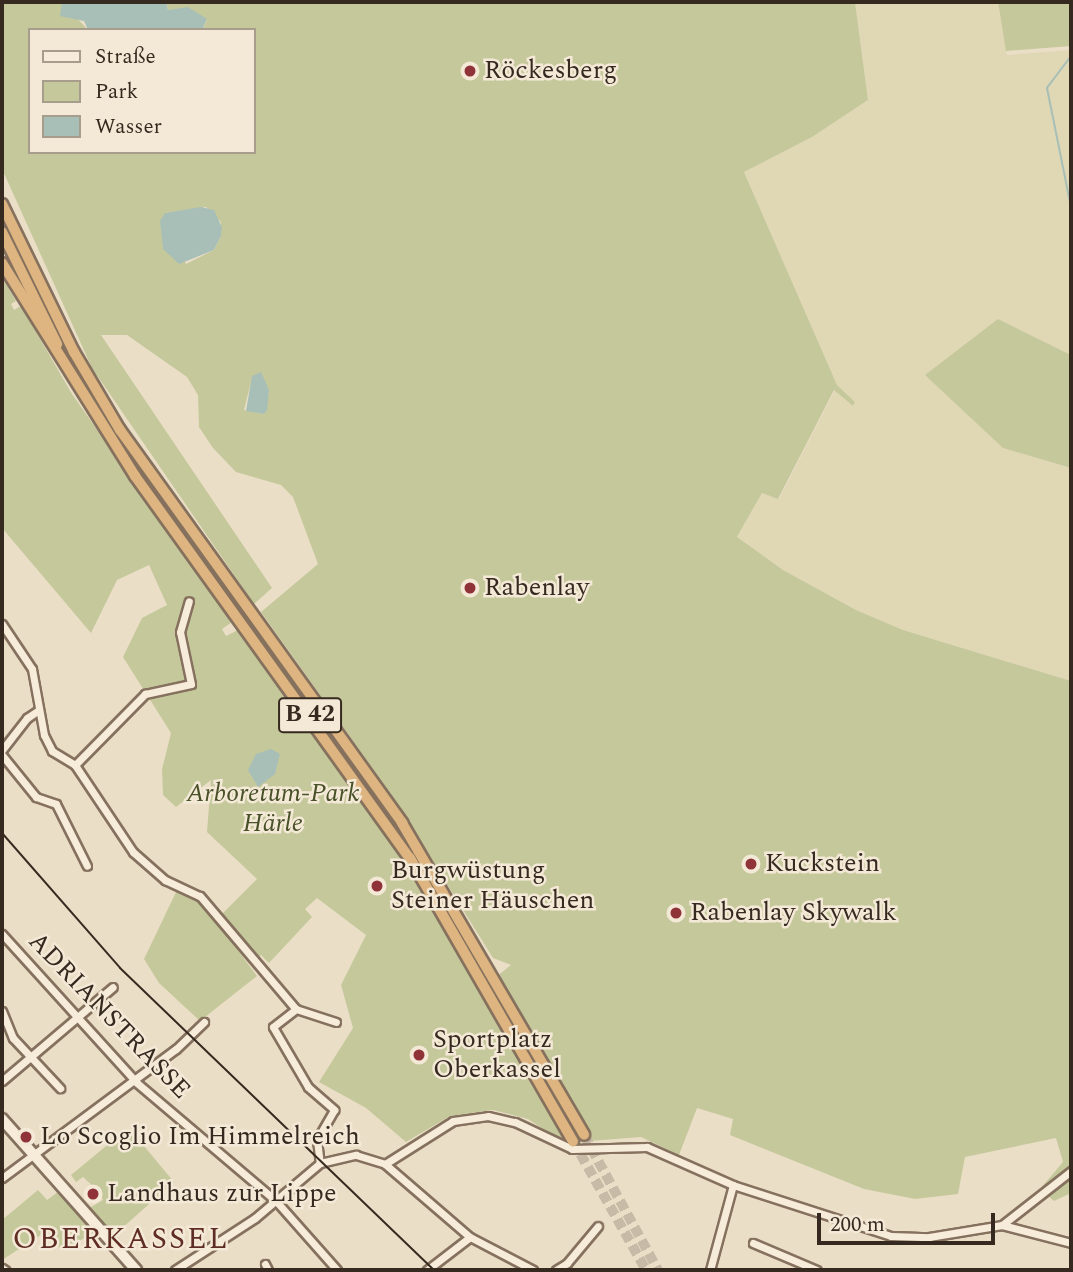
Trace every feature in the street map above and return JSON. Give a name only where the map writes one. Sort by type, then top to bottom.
[{"type":"highway","name":"B 42","points":[[2,204],[74,352],[144,468],[402,823],[584,1135]]},
{"type":"highway","name":"B 42","points":[[2,232],[95,414]]},
{"type":"highway","name":"B 42","points":[[2,263],[95,414],[410,858],[573,1141]]},
{"type":"main road","points":[[2,1119],[132,1269]]},
{"type":"street","points":[[75,765],[145,694],[191,684],[180,632],[189,601]]},
{"type":"street","points":[[3,628],[32,669],[46,743],[75,765],[133,852],[165,880],[200,896],[296,1009],[335,1022]]},
{"type":"street","points":[[2,750],[39,710]]},
{"type":"street","points":[[2,755],[36,797],[56,804],[87,866]]},
{"type":"street","name":"ADRIANSTRASSE","points":[[2,935],[134,1079],[276,1201],[337,1270]]},
{"type":"street","points":[[2,1081],[113,987]]},
{"type":"street","points":[[296,1009],[273,1027],[308,1087],[334,1110],[317,1140],[320,1163]]},
{"type":"street","points":[[2,1012],[13,1038],[60,1088]]},
{"type":"street","points":[[2,1178],[176,1049],[204,1022]]},
{"type":"street","points":[[385,1164],[453,1121],[488,1116],[515,1122],[572,1149],[647,1147],[733,1185],[891,1236],[929,1237],[1002,1225],[1071,1243]]},
{"type":"street","points":[[175,1270],[276,1201],[320,1163],[356,1155],[385,1164],[470,1237],[533,1270]]},
{"type":"street","points":[[1002,1225],[1071,1171]]},
{"type":"street","points":[[710,1270],[733,1185]]},
{"type":"street","points":[[556,1270],[567,1263],[598,1226]]},
{"type":"street","points":[[427,1270],[470,1237]]},
{"type":"street","points":[[753,1243],[817,1270]]},
{"type":"shaded area","points":[[855,2],[998,2],[1007,55],[1071,50],[1071,355],[998,319],[1003,448],[1071,468],[1071,681],[903,630],[856,610],[783,570],[737,538],[762,493],[779,499],[835,390],[853,406],[855,402],[837,385],[744,172],[812,137],[868,100]]},
{"type":"green space","points":[[2,2],[62,2],[86,28],[28,28],[28,154],[256,154],[256,28],[203,28],[207,20],[188,8],[168,10],[166,2],[855,2],[868,100],[812,137],[744,172],[837,385],[855,402],[853,406],[834,390],[778,499],[762,493],[737,537],[783,570],[856,610],[903,630],[1071,681],[1071,1193],[1054,1201],[1040,1189],[1063,1162],[1056,1138],[965,1157],[958,1194],[915,1199],[864,1189],[730,1135],[733,1119],[697,1108],[679,1155],[641,1137],[564,1143],[528,1119],[493,1110],[450,1116],[406,1142],[366,1108],[319,1082],[353,1028],[341,985],[366,935],[317,898],[305,909],[312,917],[269,963],[261,955],[253,962],[220,916],[257,879],[207,832],[211,780],[176,807],[163,795],[162,769],[171,733],[123,657],[142,618],[167,605],[149,565],[117,580],[91,633],[2,528],[2,277],[16,301],[11,304],[14,310],[21,306],[72,394],[232,622],[222,629],[226,636],[238,630],[286,692],[394,843],[480,990],[511,965],[493,958],[390,793],[261,612],[318,564],[293,497],[281,485],[236,472],[213,448],[199,427],[198,395],[187,377],[127,335],[101,335],[272,588],[254,604],[92,368],[2,169]],"holes":[[[206,207],[221,222],[221,236],[214,250],[186,264],[165,213]],[[251,382],[269,390],[264,414],[244,410]]]},
{"type":"green space","points":[[998,2],[1071,2],[1071,46],[1006,51]]},
{"type":"green space","points":[[998,319],[1071,355],[1071,468],[1003,448],[925,375]]},
{"type":"green space","name":"Arboretum-Park Härle","points":[[178,888],[200,899],[257,976],[200,1021],[159,983],[144,959]]},
{"type":"green space","points":[[134,1134],[174,1182],[112,1237],[86,1210],[103,1200],[97,1190],[83,1177],[76,1182],[71,1175],[117,1137],[121,1143]]},
{"type":"green space","points":[[38,1190],[47,1200],[58,1192],[95,1232],[62,1251],[47,1231],[2,1260],[2,1220]]},
{"type":"water","points":[[62,2],[166,2],[168,10],[188,7],[207,19],[203,28],[87,28],[84,21],[60,16]]},
{"type":"water","points":[[201,207],[214,210],[222,227],[221,236],[214,250],[179,264],[163,249],[160,221],[165,213]]},
{"type":"water","points":[[261,372],[269,390],[267,410],[264,414],[246,411],[252,376]]},
{"type":"water","points":[[271,749],[280,754],[275,774],[258,787],[248,770],[256,754]]},
{"type":"waterway","points":[[1071,56],[1047,88],[1071,207]]},
{"type":"tunnel","points":[[584,1135],[658,1270]]},
{"type":"tunnel","points":[[573,1141],[646,1270]]},
{"type":"tram line","points":[[2,833],[120,968],[434,1270]]},
{"type":"place","name":"Röckesberg","points":[[470,71]]},
{"type":"place","name":"Rabenlay","points":[[470,588]]},
{"type":"place","name":"Kuckstein","points":[[751,864]]},
{"type":"place","name":"Burgwüstung Steiner Häuschen","points":[[377,886]]},
{"type":"place","name":"Rabenlay Skywalk","points":[[676,913]]},
{"type":"place","name":"Sportplatz Oberkassel","points":[[419,1055]]},
{"type":"place","name":"Lo Scoglio Im Himmelreich","points":[[26,1137]]},
{"type":"place","name":"Landhaus zur Lippe","points":[[93,1194]]},
{"type":"district","name":"OBERKASSEL","points":[[121,1239]]}]
